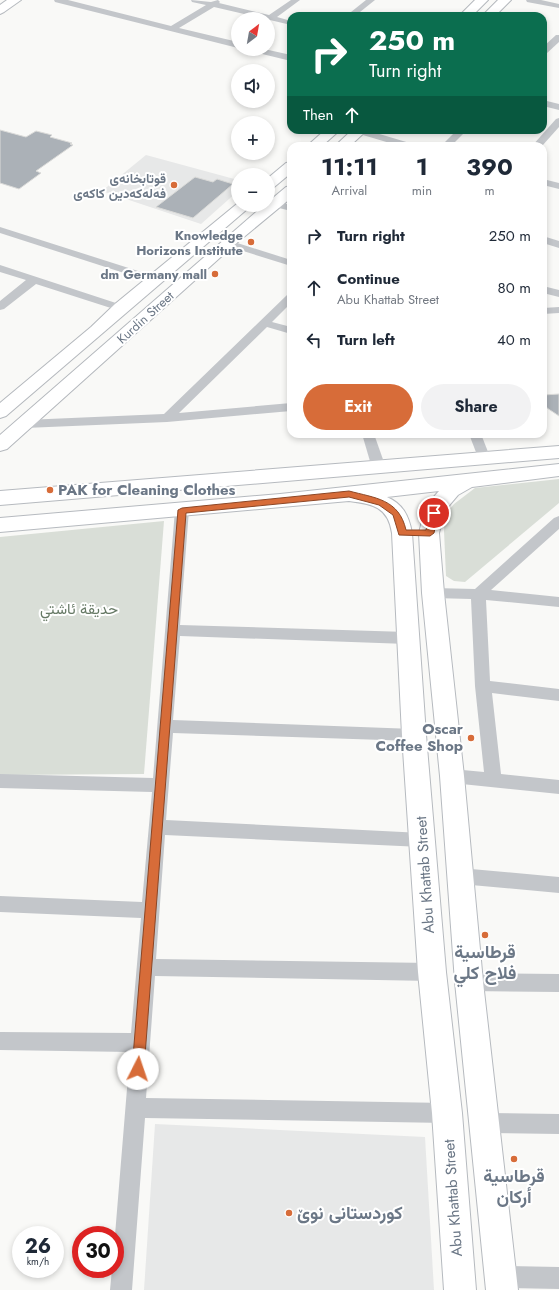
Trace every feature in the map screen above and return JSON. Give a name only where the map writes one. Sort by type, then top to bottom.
[{"type":"main road","points":[[0,10],[15,0]]},
{"type":"main road","points":[[469,12],[482,0]]},
{"type":"main road","points":[[492,12],[505,0]]},
{"type":"main road","points":[[319,142],[328,134]]},
{"type":"main road","points":[[347,142],[356,134]]},
{"type":"main road","points":[[275,179],[287,169]]},
{"type":"main road","name":"Kurdin Street","points":[[0,445],[228,243],[283,206]]},
{"type":"main road","name":"Kurdin Street","points":[[0,412],[97,331],[121,308],[237,212]]},
{"type":"main road","points":[[97,331],[122,338]]},
{"type":"main road","points":[[0,498],[380,468],[484,457],[559,452]]},
{"type":"main road","points":[[0,525],[349,494],[466,482],[559,470]]},
{"type":"main road","points":[[466,482],[451,490],[439,504],[434,513],[430,533],[433,594],[452,776],[469,982],[501,1284]]},
{"type":"main road","name":"Abu Khattab Street","points":[[349,494],[370,498],[392,509],[400,520],[402,533],[407,638],[432,972],[446,1113],[460,1290]]},
{"type":"main road","points":[[402,533],[430,533]]},
{"type":"street","points":[[58,0],[231,43]]},
{"type":"street","points":[[195,0],[215,2],[249,12]]},
{"type":"street","points":[[275,15],[296,0]]},
{"type":"street","points":[[355,12],[371,0]]},
{"type":"street","points":[[530,0],[559,6]]},
{"type":"street","points":[[171,29],[215,2]]},
{"type":"street","points":[[275,19],[287,22]]},
{"type":"street","points":[[547,48],[559,37]]},
{"type":"street","points":[[275,54],[287,57]]},
{"type":"street","points":[[547,104],[559,107]]},
{"type":"street","points":[[541,142],[559,121]]},
{"type":"street","points":[[369,134],[396,142]]},
{"type":"street","points":[[450,142],[458,134]]},
{"type":"street","points":[[547,183],[559,186]]},
{"type":"street","points":[[0,230],[156,280]]},
{"type":"street","points":[[547,240],[559,245]]},
{"type":"street","points":[[228,243],[287,262]]},
{"type":"street","points":[[0,268],[121,308]]},
{"type":"street","points":[[0,306],[35,279]]},
{"type":"street","points":[[547,290],[559,294]]},
{"type":"street","points":[[167,418],[287,301]]},
{"type":"street","points":[[547,311],[559,310]]},
{"type":"street","points":[[265,323],[287,330]]},
{"type":"street","points":[[25,424],[167,418],[287,407]]},
{"type":"street","points":[[369,438],[380,468]]},
{"type":"street","points":[[477,438],[484,457]]},
{"type":"street","points":[[121,1290],[182,510]]},
{"type":"street","points":[[478,594],[559,522]]},
{"type":"street","points":[[433,594],[478,594],[559,602]]},
{"type":"street","points":[[478,594],[483,686],[493,780]]},
{"type":"street","points":[[173,630],[407,638]]},
{"type":"street","points":[[483,686],[559,695]]},
{"type":"street","points":[[165,726],[414,735]]},
{"type":"street","points":[[452,776],[559,787]]},
{"type":"street","points":[[0,781],[160,785]]},
{"type":"street","points":[[157,827],[422,840]]},
{"type":"street","points":[[460,876],[559,885]]},
{"type":"street","points":[[0,904],[151,910]]},
{"type":"street","points":[[146,967],[432,972]]},
{"type":"street","points":[[469,982],[559,983]]},
{"type":"street","points":[[0,1041],[140,1043]]},
{"type":"street","points":[[135,1108],[446,1113]]},
{"type":"street","points":[[485,1123],[559,1124]]},
{"type":"street","points":[[501,1284],[559,1278]]},
{"type":"shaded area","name":"قوتابخانەی فەلەکەدین کاکەی","points":[[146,155],[231,178],[231,197],[201,224],[102,191]]},
{"type":"shaded area","name":"کوردستانی نوێ","points":[[155,1124],[425,1137],[434,1290],[144,1290]]},
{"type":"green space","points":[[559,479],[559,503],[465,582],[454,581],[446,576],[444,531],[445,515],[454,504],[475,488]]},
{"type":"green space","name":"حديقة ئاشتي","points":[[164,521],[144,774],[0,775],[0,537]]},
{"type":"building","points":[[0,130],[26,137],[36,131],[52,135],[50,137],[72,143],[70,144],[73,145],[36,171],[41,173],[19,189],[0,183]]},
{"type":"building","points":[[195,177],[213,182],[217,179],[231,183],[231,186],[193,218],[156,207]]},
{"type":"building","points":[[559,394],[559,416],[547,408],[547,395]]},
{"type":"place","name":"قوتابخانەی فەلەکەدین کاکەی","points":[[174,185]]},
{"type":"place","name":"Knowledge Horizons Institute","points":[[251,242]]},
{"type":"place","name":"dm Germany mall","points":[[215,274]]},
{"type":"place","name":"PAK for Cleaning Clothes","points":[[50,490]]},
{"type":"place","name":"Oscar Coffee Shop","points":[[471,738]]},
{"type":"place","name":"قرطاسية فلاح كلي","points":[[485,935]]},
{"type":"place","name":"قرطاسية أركان","points":[[514,1159]]},
{"type":"place","name":"کوردستانی نوێ","points":[[289,1213]]},
{"type":"route","points":[[138,1069],[182,510],[349,494],[370,498],[392,509],[400,520],[402,533],[430,533],[434,513]]}]
